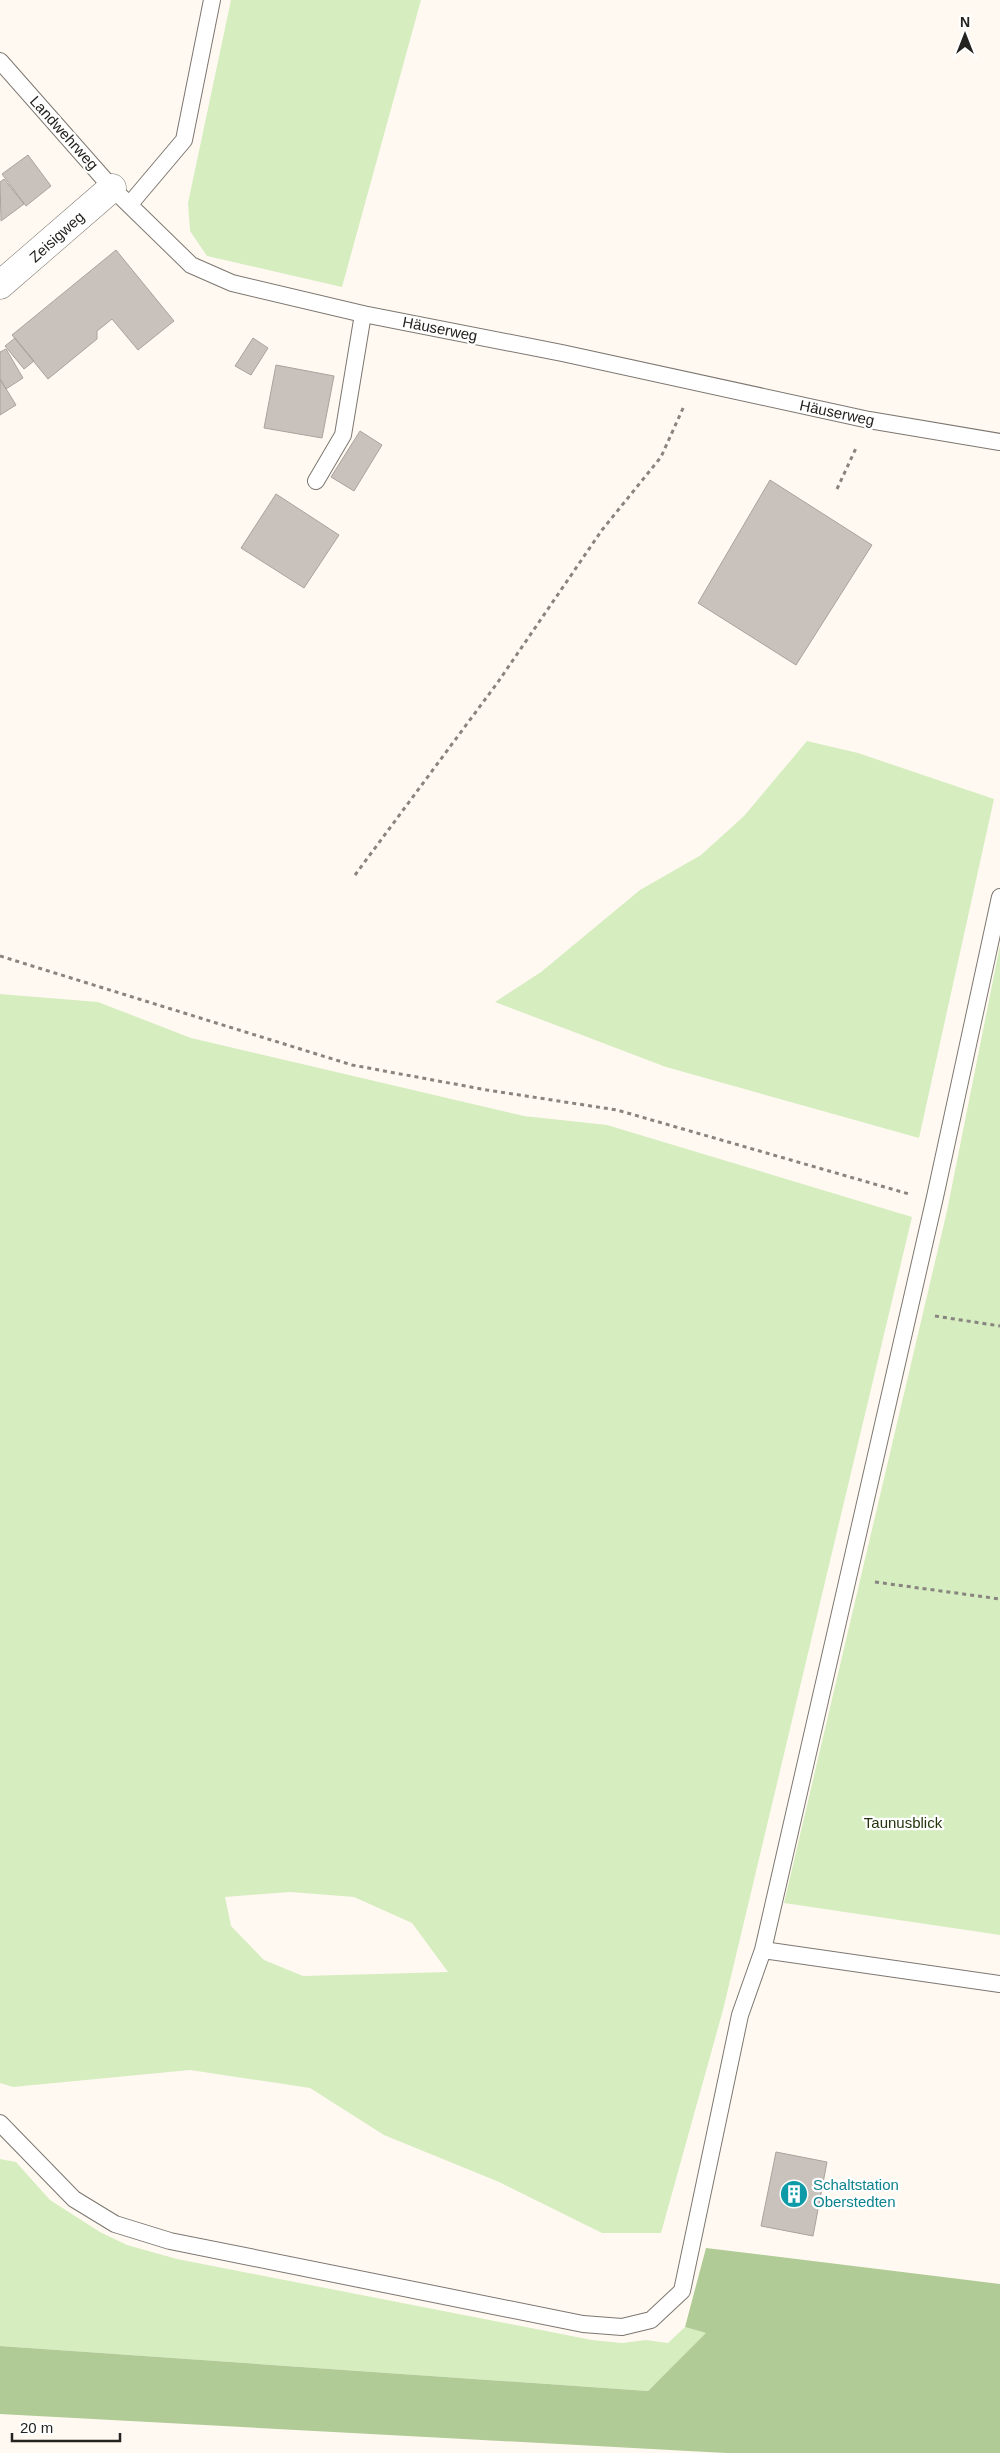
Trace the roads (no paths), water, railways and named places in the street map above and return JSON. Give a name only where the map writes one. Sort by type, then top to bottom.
[{"type":"street","name":"Zeisigweg","points":[[0,285],[121,196]]},
{"type":"lane","points":[[121,196],[184,140],[212,0]]},
{"type":"lane","name":"Landwehrweg","points":[[0,61],[121,196]]},
{"type":"lane","name":"Häuserweg","points":[[121,196],[191,265],[232,283],[363,314],[562,353],[869,420],[1000,442]]},
{"type":"lane","points":[[316,481],[343,435],[363,314]]},
{"type":"lane","points":[[0,2123],[74,2199],[124,2227],[170,2241],[583,2324],[622,2327],[651,2320],[682,2290],[740,2014],[763,1950],[935,1197],[1000,897]]},
{"type":"lane","points":[[763,1950],[1000,1984]]},
{"type":"place","name":"Schaltstation Oberstedten","points":[[794,2194]]},
{"type":"park label","name":"Taunusblick","points":[[903,1823]]}]
